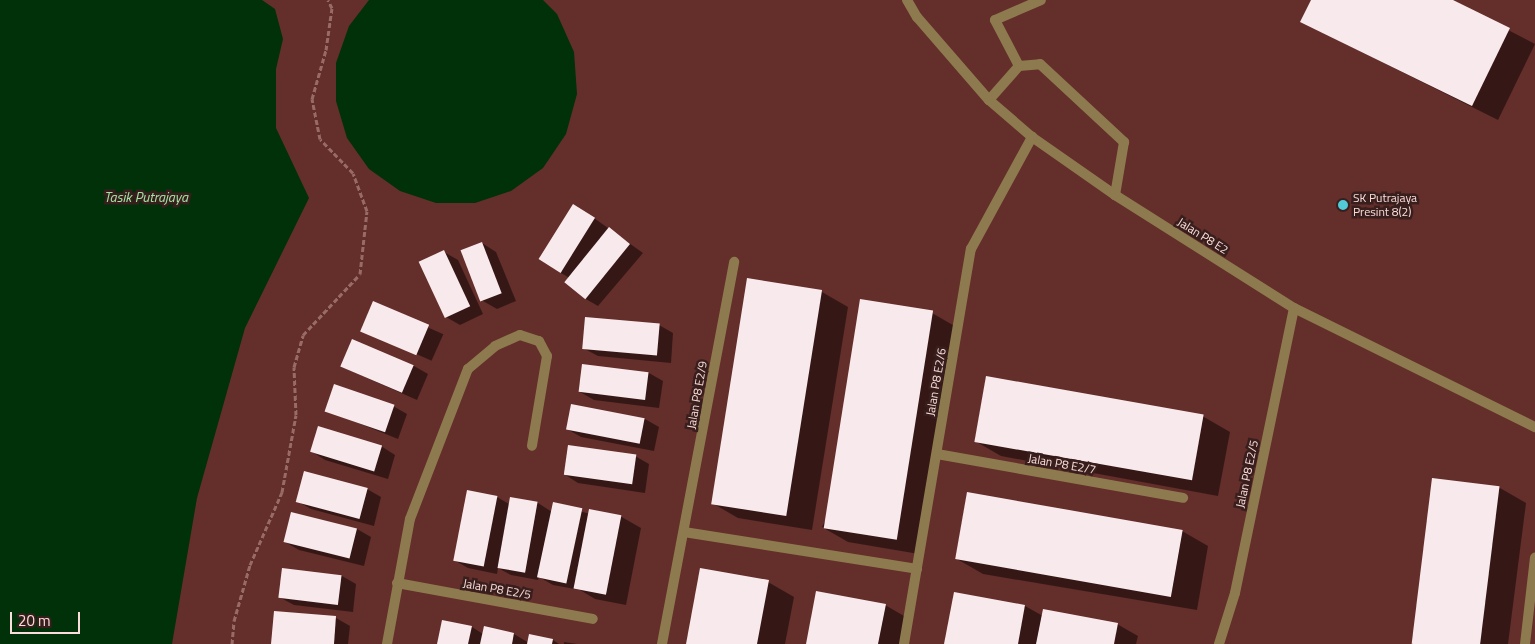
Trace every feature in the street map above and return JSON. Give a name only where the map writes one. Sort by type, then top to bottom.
[{"type":"street","name":"Jalan P8 E2","points":[[907,0],[917,17],[989,100],[1032,137],[1115,195],[1294,308],[1535,427]]},
{"type":"street","points":[[1019,66],[995,20],[1041,0]]},
{"type":"street","points":[[989,100],[1019,66],[1040,64],[1124,142],[1115,195]]},
{"type":"street","name":"Jalan P8 E2/6","points":[[904,644],[972,249],[1032,137]]},
{"type":"street","name":"Jalan P8 E2/9","points":[[662,644],[734,262]]},
{"type":"street","name":"Jalan P8 E2/5","points":[[1219,644],[1235,593],[1294,308]]},
{"type":"street","points":[[387,644],[410,519],[468,369],[495,346],[520,335],[539,341],[547,356],[532,446]]},
{"type":"street","name":"Jalan P8 E2/7","points":[[937,454],[1183,498]]},
{"type":"street","points":[[684,532],[917,569]]},
{"type":"street","points":[[1525,644],[1535,558]]},
{"type":"street","name":"Jalan P8 E2/5","points":[[397,583],[592,619]]},
{"type":"path","points":[[232,644],[234,621],[250,565],[282,492],[296,415],[294,366],[303,334],[360,274],[367,212],[353,173],[320,139],[312,98],[326,50],[332,8],[328,0]]},
{"type":"water","name":"Tasik Putrajaya","points":[[0,0],[262,0],[275,9],[283,39],[276,69],[276,128],[309,198],[245,328],[197,498],[172,644],[0,644]]},
{"type":"water","points":[[369,0],[543,0],[557,14],[574,52],[577,94],[566,134],[543,168],[511,191],[475,203],[436,203],[400,191],[369,169],[347,138],[336,101],[336,63],[349,26]]},
{"type":"building","points":[[1311,0],[1453,0],[1510,28],[1472,106],[1300,22]]},
{"type":"building","points":[[573,204],[595,218],[561,273],[539,259]]},
{"type":"building","points":[[609,227],[630,244],[585,299],[564,282]]},
{"type":"building","points":[[482,242],[502,293],[480,302],[461,250]]},
{"type":"building","points":[[444,250],[470,306],[445,318],[419,262]]},
{"type":"building","points":[[747,278],[822,290],[786,516],[711,504]]},
{"type":"building","points":[[860,299],[933,311],[897,540],[824,528]]},
{"type":"building","points":[[373,301],[429,325],[416,355],[360,331]]},
{"type":"building","points":[[585,317],[660,324],[657,355],[582,349]]},
{"type":"building","points":[[352,339],[414,365],[402,393],[340,367]]},
{"type":"building","points":[[582,364],[649,372],[645,400],[579,392]]},
{"type":"building","points":[[986,376],[1204,414],[1192,480],[974,442]]},
{"type":"building","points":[[334,384],[395,405],[385,432],[325,411]]},
{"type":"building","points":[[571,404],[645,418],[640,444],[566,430]]},
{"type":"building","points":[[318,426],[382,446],[374,471],[310,452]]},
{"type":"building","points":[[568,445],[636,455],[632,484],[564,475]]},
{"type":"building","points":[[304,471],[368,488],[359,519],[296,502]]},
{"type":"building","points":[[1432,478],[1499,486],[1480,644],[1412,644]]},
{"type":"building","points":[[467,490],[497,496],[484,567],[453,561]]},
{"type":"building","points":[[967,492],[1183,530],[1171,597],[955,559]]},
{"type":"building","points":[[510,497],[538,502],[525,573],[497,568]]},
{"type":"building","points":[[553,502],[582,508],[566,584],[537,577]]},
{"type":"building","points":[[589,509],[621,515],[606,595],[574,589]]},
{"type":"building","points":[[291,512],[357,528],[349,559],[284,542]]},
{"type":"building","points":[[282,568],[342,575],[338,605],[278,598]]},
{"type":"building","points":[[700,568],[769,580],[757,644],[686,644]]},
{"type":"building","points":[[816,591],[886,604],[878,644],[806,644]]},
{"type":"building","points":[[954,592],[1025,605],[1018,644],[944,644]]},
{"type":"building","points":[[1043,609],[1118,623],[1114,644],[1036,644]]},
{"type":"building","points":[[274,611],[336,616],[334,644],[271,644]]},
{"type":"building","points":[[442,620],[472,626],[468,644],[437,644]]},
{"type":"building","points":[[484,626],[514,633],[512,644],[480,644]]},
{"type":"building","points":[[529,634],[553,639],[552,644],[527,644]]},
{"type":"place","name":"SK Putrajaya Presint 8(2)","points":[[1343,205]]}]
